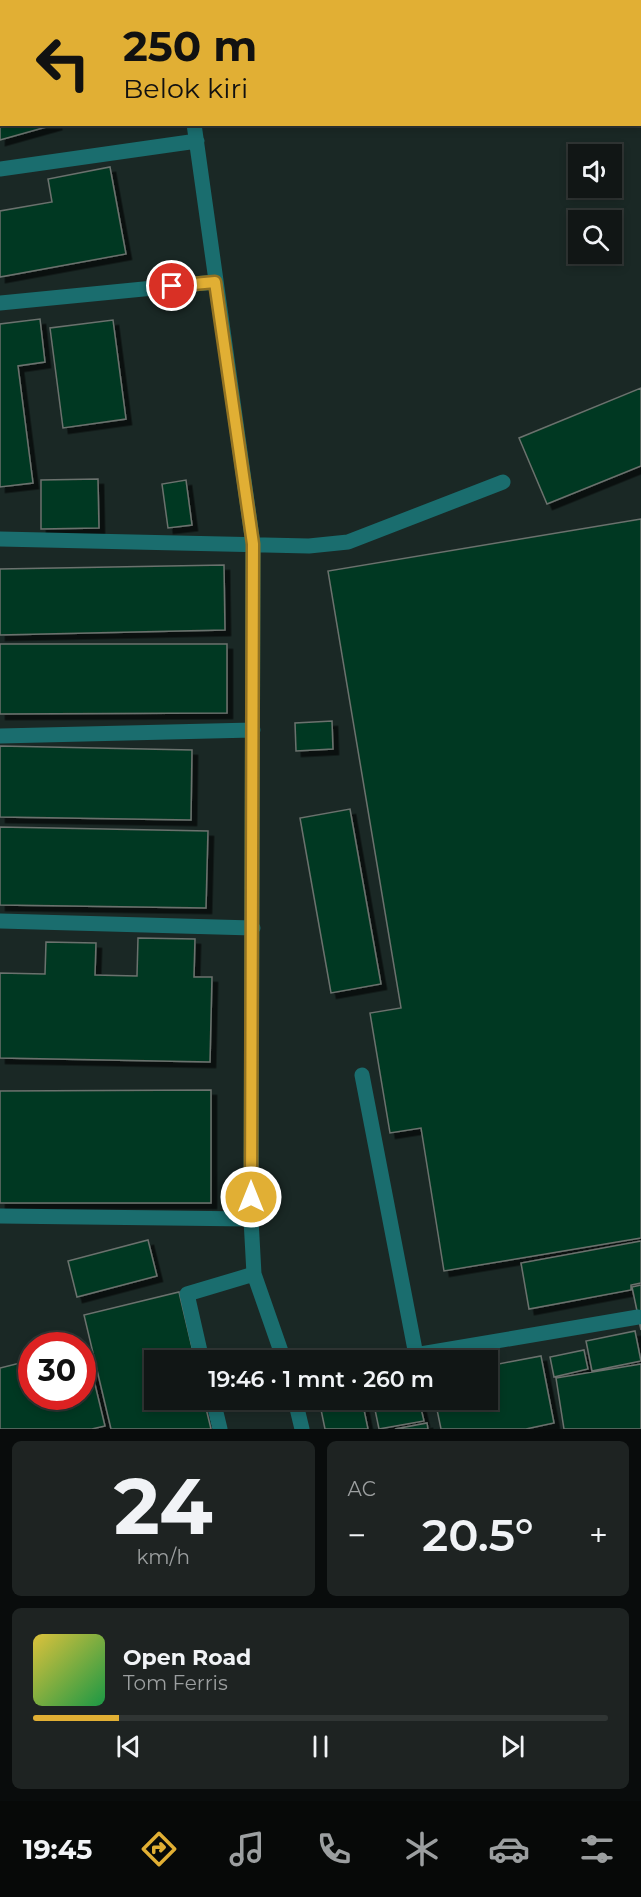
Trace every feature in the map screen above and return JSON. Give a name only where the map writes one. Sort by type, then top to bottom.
[{"type":"street","points":[[194,126],[253,544],[251,1219],[254,1274],[281,1350]]},
{"type":"street","points":[[0,169],[197,141]]},
{"type":"street","points":[[0,303],[215,282]]},
{"type":"street","points":[[0,539],[309,546],[348,542],[503,482]]},
{"type":"street","points":[[0,736],[253,730]]},
{"type":"street","points":[[0,921],[253,928]]},
{"type":"street","points":[[362,1075],[415,1350]]},
{"type":"street","points":[[0,1216],[251,1219]]},
{"type":"street","points":[[200,1350],[187,1294],[254,1274]]},
{"type":"street","points":[[445,1350],[638,1317]]},
{"type":"street","points":[[215,1410],[220,1429]]},
{"type":"street","points":[[297,1410],[302,1429]]},
{"type":"shaded area","points":[[0,126],[641,126],[641,1429],[0,1429]]},
{"type":"building","points":[[0,126],[50,126],[0,140]]},
{"type":"building","points":[[110,167],[126,254],[0,277],[0,211],[52,202],[48,179]]},
{"type":"building","points":[[40,319],[45,362],[18,366],[33,483],[0,487],[0,324]]},
{"type":"building","points":[[113,320],[126,419],[63,428],[50,328]]},
{"type":"building","points":[[641,388],[641,466],[547,504],[519,438]]},
{"type":"building","points":[[98,479],[99,528],[41,529],[41,480]]},
{"type":"building","points":[[186,480],[192,525],[168,528],[162,484]]},
{"type":"building","points":[[641,519],[641,1238],[444,1271],[421,1128],[390,1133],[370,1013],[401,1008],[328,571]]},
{"type":"building","points":[[224,565],[225,630],[0,635],[0,569]]},
{"type":"building","points":[[0,644],[227,644],[227,713],[0,714]]},
{"type":"building","points":[[332,721],[333,749],[296,751],[295,723]]},
{"type":"building","points":[[0,746],[192,750],[191,820],[0,817]]},
{"type":"building","points":[[350,809],[381,984],[331,993],[300,818]]},
{"type":"building","points":[[0,827],[208,831],[206,908],[0,905]]},
{"type":"building","points":[[138,938],[195,939],[194,977],[212,977],[210,1062],[0,1058],[0,973],[45,974],[46,942],[96,943],[95,975],[137,976]]},
{"type":"building","points":[[211,1090],[211,1203],[0,1203],[0,1091]]},
{"type":"building","points":[[148,1240],[157,1276],[77,1297],[68,1261]]},
{"type":"building","points":[[641,1241],[641,1283],[631,1285],[631,1290],[529,1309],[521,1263]]},
{"type":"building","points":[[641,1285],[641,1330],[632,1287]]},
{"type":"building","points":[[179,1292],[193,1350],[144,1350],[144,1410],[206,1410],[211,1429],[111,1429],[96,1366],[96,1332],[88,1332],[84,1315]]},
{"type":"building","points":[[635,1331],[641,1361],[592,1371],[586,1341]]},
{"type":"building","points":[[584,1350],[588,1369],[554,1377],[550,1357]]},
{"type":"building","points":[[541,1356],[554,1423],[526,1429],[441,1429],[437,1410],[498,1410],[498,1364]]},
{"type":"building","points":[[18,1364],[18,1410],[96,1410],[96,1389],[105,1426],[92,1429],[0,1429],[0,1368]]},
{"type":"building","points":[[641,1364],[641,1429],[564,1429],[556,1378]]},
{"type":"building","points":[[321,1410],[364,1410],[368,1429],[325,1429]]},
{"type":"building","points":[[375,1410],[421,1410],[424,1421],[379,1429]]},
{"type":"building","points":[[427,1423],[428,1429],[395,1429]]},
{"type":"route","points":[[172,286],[215,282],[253,544],[251,1197]]}]
